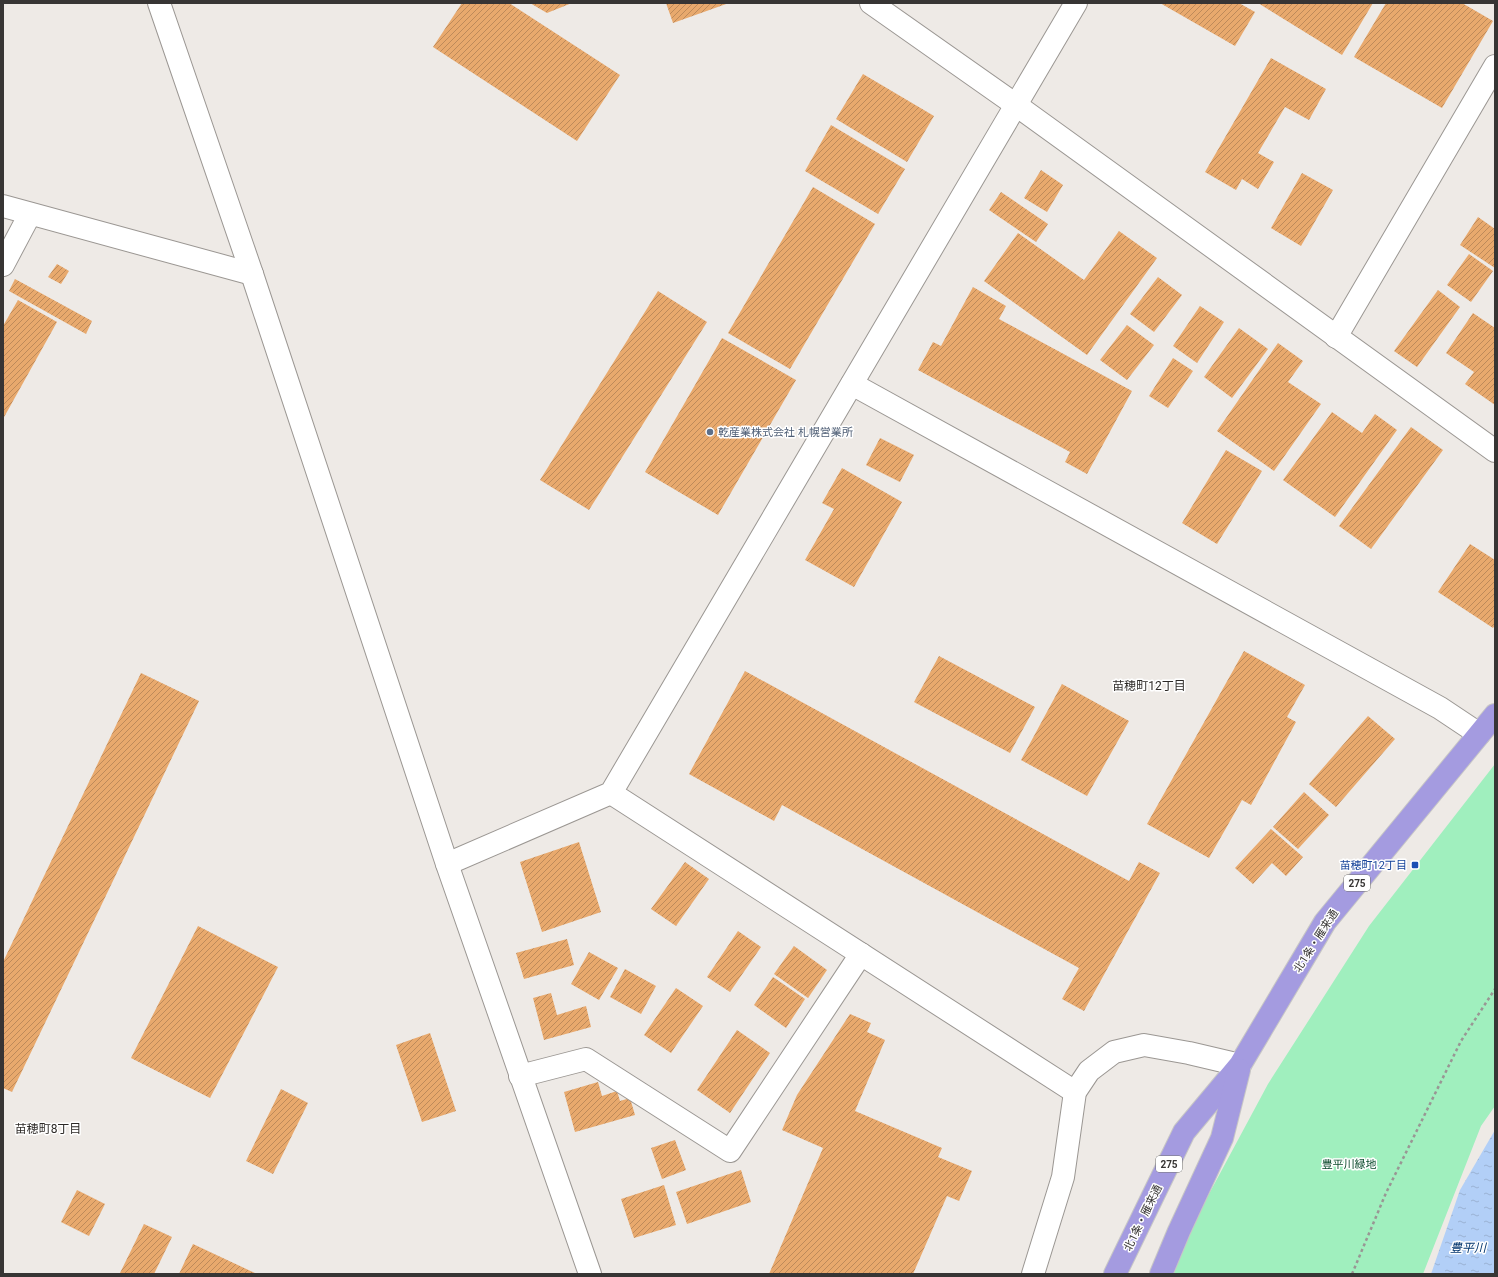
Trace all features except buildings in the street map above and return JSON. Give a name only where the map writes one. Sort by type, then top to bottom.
[{"type":"highway","name":"北1条・雁来通","points":[[1115,1274],[1184,1132],[1240,1065],[1325,922],[1495,715]]},
{"type":"highway","name":"北1条・雁来通","points":[[1161,1274],[1222,1138],[1240,1065]]},
{"type":"street","points":[[159,3],[252,274],[447,864],[590,1274]]},
{"type":"street","points":[[871,3],[1016,105],[1495,451]]},
{"type":"street","points":[[447,864],[611,793],[1076,3]]},
{"type":"street","points":[[1336,337],[1495,66]]},
{"type":"street","points":[[3,206],[252,274]]},
{"type":"street","points":[[3,265],[30,214]]},
{"type":"street","points":[[852,384],[1440,708],[1479,734]]},
{"type":"street","points":[[611,793],[1075,1092]]},
{"type":"street","points":[[520,1076],[586,1059],[730,1152],[861,954]]},
{"type":"street","points":[[1033,1274],[1063,1177],[1075,1092],[1089,1071],[1114,1052],[1144,1045],[1189,1053],[1240,1065]]},
{"type":"path","points":[[1352,1274],[1386,1193],[1461,1041],[1495,989]]},
{"type":"green space","name":"豊平川緑地","points":[[1495,764],[1495,1106],[1481,1126],[1423,1274],[1166,1274],[1268,1084],[1369,926]]},
{"type":"water","name":"豊平川","points":[[1495,1130],[1495,1274],[1431,1274],[1460,1190]]},
{"type":"place","name":"乾産業株式会社 札幌営業所","points":[[710,432]]},
{"type":"place","name":"苗穂町12丁目","points":[[1415,865]]},
{"type":"district","name":"苗穂町12丁目","points":[[1149,686]]},
{"type":"district","name":"苗穂町8丁目","points":[[48,1129]]}]
